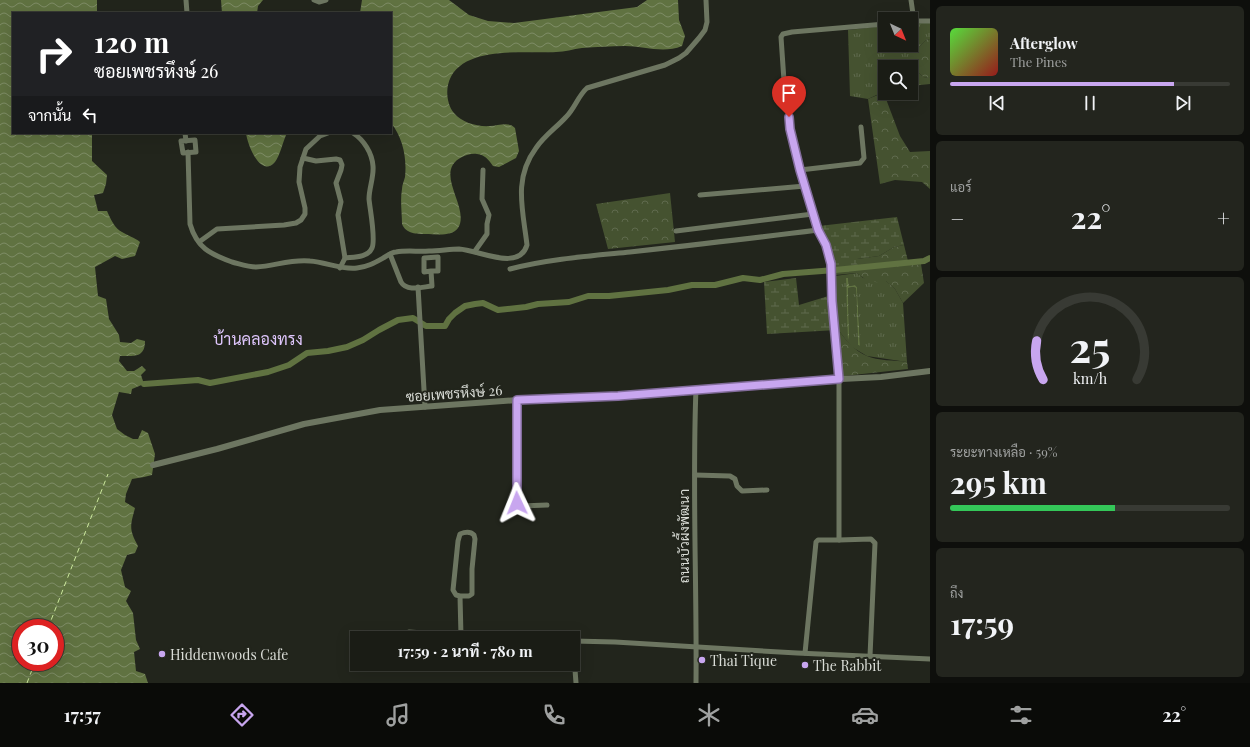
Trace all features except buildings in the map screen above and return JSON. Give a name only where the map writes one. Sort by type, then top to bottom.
[{"type":"street","points":[[186,0],[187,12]]},
{"type":"street","points":[[314,0],[319,2],[326,0]]},
{"type":"street","points":[[188,152],[190,224],[193,234],[204,249],[212,254],[246,266],[256,267],[288,261],[310,261],[340,268],[358,268],[371,265],[395,252],[459,249],[475,251],[494,258],[505,259],[521,255],[525,251],[527,245],[521,192],[524,170],[536,147],[573,109],[582,93],[587,88],[665,65],[686,53],[705,30],[707,22],[706,0]]},
{"type":"street","points":[[912,0],[913,12]]},
{"type":"street","points":[[918,21],[930,21]]},
{"type":"street","points":[[839,540],[839,379],[832,301],[831,264],[826,245],[818,230],[813,214],[790,129],[784,81],[781,37],[783,34],[792,32],[878,25]]},
{"type":"street","points":[[800,170],[860,163],[864,158],[861,127]]},
{"type":"street","points":[[185,134],[186,141]]},
{"type":"street","points":[[199,242],[217,229],[284,225],[296,223],[301,220],[305,208],[298,182],[300,168],[306,149],[320,136],[325,134]]},
{"type":"street","points":[[345,258],[361,256],[369,252],[373,243],[369,198],[373,166],[370,153],[364,142],[354,134]]},
{"type":"street","points":[[195,140],[196,152],[182,153],[182,141],[186,141],[195,140]]},
{"type":"street","points":[[303,158],[316,161],[336,159],[340,160],[342,164],[336,183],[341,202],[338,215],[345,258],[340,268]]},
{"type":"street","points":[[475,251],[488,234],[487,224],[489,216],[482,199],[483,170]]},
{"type":"street","points":[[700,195],[805,186]]},
{"type":"street","points":[[676,231],[813,214]]},
{"type":"street","points":[[510,269],[564,259],[738,241],[818,230]]},
{"type":"street","points":[[390,254],[403,286],[408,288],[432,286],[431,271]]},
{"type":"street","points":[[418,287],[425,406]]},
{"type":"street","name":"ซอยเพชรหึงษ์ 26","points":[[153,466],[304,424],[380,410],[517,400],[618,396],[930,371]]},
{"type":"street","name":"ถนนบัวผึ้งพัฒนา","points":[[696,389],[694,547],[696,683]]},
{"type":"street","points":[[517,400],[517,503],[521,506],[547,505]]},
{"type":"street","points":[[695,475],[730,476],[736,479],[737,486],[742,491],[767,490]]},
{"type":"street","points":[[469,532],[474,535],[475,539],[472,594],[469,596],[460,596],[456,595],[454,590],[458,541],[460,534],[469,532]]},
{"type":"street","points":[[805,653],[816,542],[818,540],[871,539],[875,543],[870,656]]},
{"type":"street","points":[[460,596],[461,631]]},
{"type":"street","points":[[580,642],[615,642],[930,659]]},
{"type":"street","points":[[575,671],[576,683]]},
{"type":"green space","points":[[930,22],[930,40],[927,39],[918,48],[918,23]]},
{"type":"green space","points":[[878,27],[878,52],[916,52],[916,60],[878,60],[878,94],[868,99],[850,96],[848,30]]},
{"type":"green space","points":[[927,39],[930,40],[930,78],[923,77],[918,72],[916,52],[918,52],[918,48]]},
{"type":"green space","points":[[918,72],[923,77],[930,78],[930,84],[918,85]]},
{"type":"green space","points":[[878,95],[878,100],[886,100],[900,136],[910,152],[930,151],[930,189],[922,182],[895,180],[880,184],[868,99]]},
{"type":"green space","points":[[670,193],[675,242],[608,249],[596,204]]},
{"type":"green space","points":[[897,217],[904,245],[894,247],[879,256],[857,259],[857,273],[835,275],[835,262],[819,226]]},
{"type":"green space","points":[[904,245],[909,265],[921,264],[924,283],[903,303],[895,289],[886,281],[870,281],[857,273],[857,259],[879,256],[894,247]]},
{"type":"green space","points":[[857,273],[863,278],[885,280],[895,289],[903,303],[907,362],[867,356],[852,347],[846,340],[837,328],[835,276]],"holes":[[[846,278],[848,278],[849,286],[855,285],[857,287],[860,346],[858,345],[856,288],[853,287],[848,288],[849,338]]]},
{"type":"green space","points":[[796,278],[799,305],[835,294],[837,330],[767,334],[764,282]]},
{"type":"green space","points":[[837,328],[850,344],[862,354],[876,359],[907,362],[908,369],[844,376],[841,375]]},
{"type":"water","points":[[0,0],[97,0],[97,12],[12,12],[12,134],[92,134],[92,161],[107,175],[103,193],[94,195],[98,211],[107,211],[119,231],[140,242],[135,256],[122,259],[115,256],[95,267],[98,296],[106,299],[109,319],[119,335],[120,342],[131,343],[137,339],[145,341],[143,351],[138,355],[120,356],[119,361],[127,371],[134,371],[142,366],[146,370],[141,375],[144,384],[132,389],[131,394],[119,392],[112,415],[117,429],[133,439],[138,439],[142,430],[148,433],[155,454],[152,475],[132,479],[126,494],[125,502],[135,508],[131,528],[138,546],[135,553],[127,555],[121,570],[125,587],[131,591],[126,601],[133,613],[136,640],[140,649],[134,652],[136,671],[145,674],[148,683],[0,683]]},
{"type":"water","points":[[221,0],[263,0],[258,6],[257,12],[222,12]]},
{"type":"water","points":[[362,0],[449,0],[469,15],[488,21],[514,23],[637,7],[647,0],[678,0],[679,20],[685,36],[682,46],[661,50],[632,46],[582,48],[559,52],[494,54],[478,57],[465,63],[454,72],[448,85],[447,92],[450,107],[461,119],[475,125],[493,126],[507,124],[513,126],[515,128],[519,151],[516,158],[499,167],[493,166],[484,156],[469,154],[462,157],[454,164],[451,172],[451,181],[460,211],[461,220],[458,228],[452,233],[448,234],[416,233],[409,232],[402,224],[401,198],[402,186],[405,177],[405,156],[399,135],[392,124],[392,12],[360,12]]},
{"type":"water","points":[[246,134],[287,134],[275,162],[269,166],[264,166],[255,158]]},
{"type":"water","points":[[846,278],[848,278],[849,286],[855,285],[857,287],[860,346],[858,345],[856,288],[853,287],[848,288],[848,340]]},
{"type":"waterway","points":[[144,384],[198,380],[210,383],[268,372],[289,365],[307,353],[347,347],[363,340],[398,320],[413,318],[426,326],[445,326],[455,313],[465,306],[475,304],[483,303],[498,310],[538,304],[569,302],[588,296],[609,296],[668,290],[692,285],[715,285],[743,278],[760,280],[783,274],[924,261],[930,258]]},
{"type":"ferry route","points":[[52,619],[108,474]]},
{"type":"ferry route","points":[[27,683],[32,671]]},
{"type":"place","name":"Hiddenwoods Cafe","points":[[162,654]]},
{"type":"place","name":"Thai Tique","points":[[702,660]]},
{"type":"place","name":"The Rabbit","points":[[805,665]]},
{"type":"district","name":"บ้านคลองทรง","points":[[258,338]]},
{"type":"route","points":[[517,503],[517,400],[618,396],[839,379],[832,301],[831,264],[826,245],[818,230],[800,170],[790,129],[789,117]]}]
